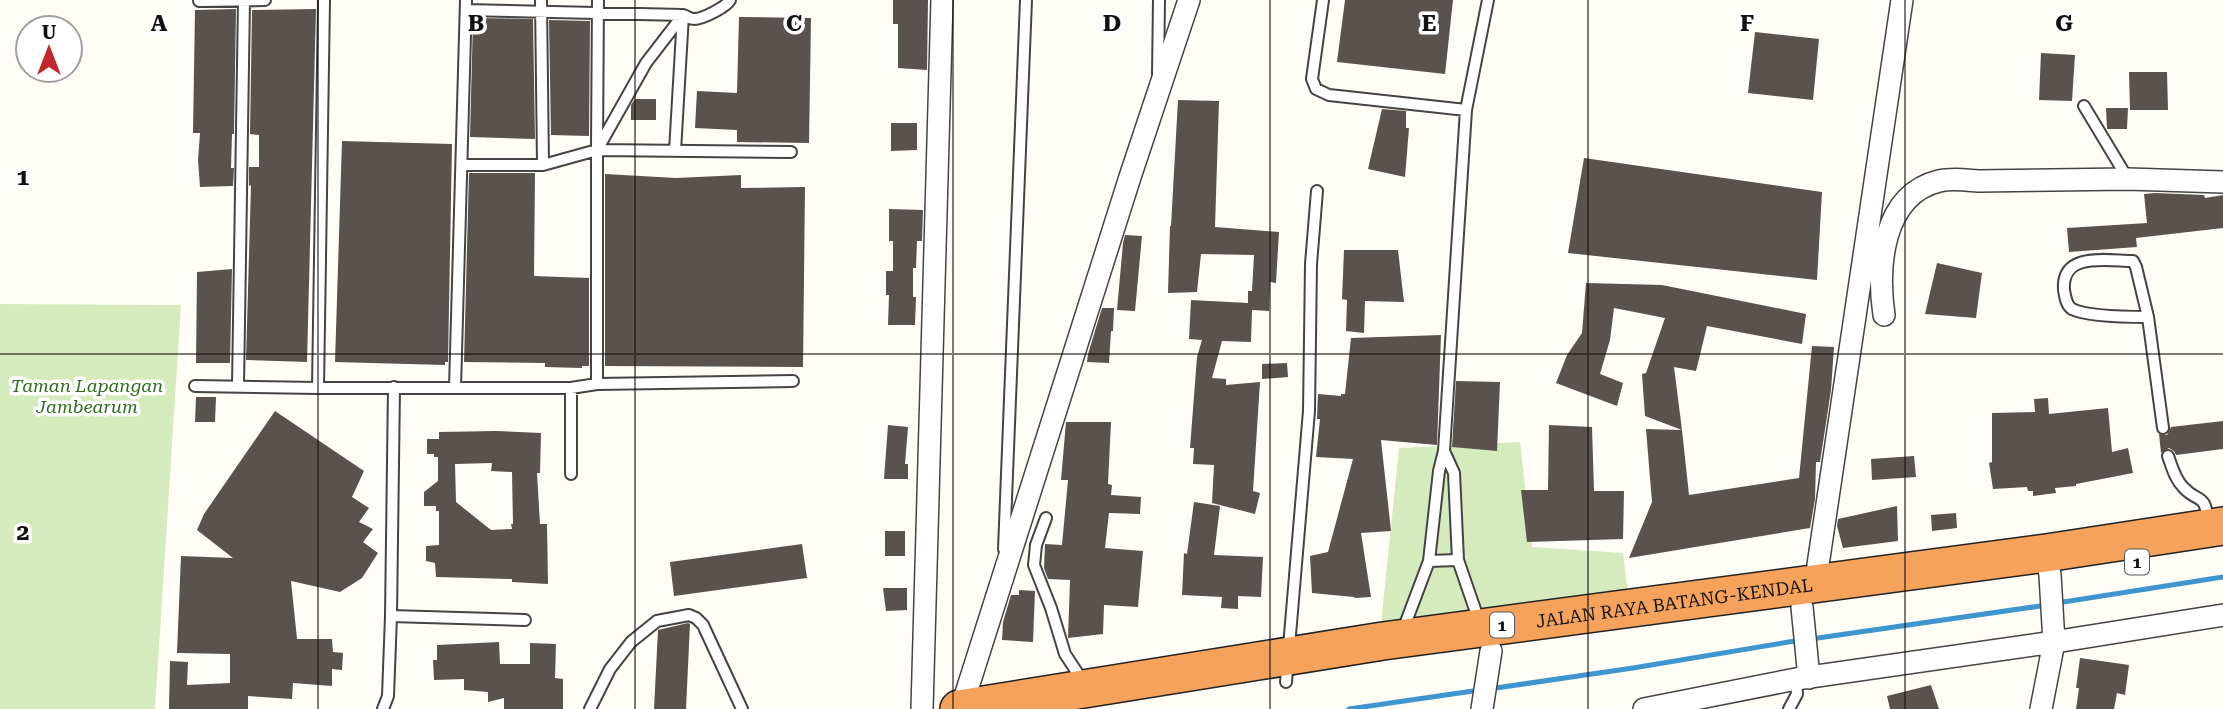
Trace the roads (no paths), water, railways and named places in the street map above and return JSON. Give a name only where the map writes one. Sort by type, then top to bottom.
[{"type":"highway","name":"JALAN RAYA BATANG-KENDAL","points":[[960,709],[1088,688],[1486,654],[2049,574],[2218,534]]},
{"type":"highway","name":"JALAN RAYA BATANG-KENDAL","points":[[1119,709],[1400,639],[1486,654]]},
{"type":"street","points":[[922,709],[942,0]]},
{"type":"street","points":[[960,709],[1189,0]]},
{"type":"street","points":[[1805,674],[1809,607],[1818,565],[1902,0]]},
{"type":"street","points":[[1884,315],[1881,296],[1882,260],[1891,224],[1904,201],[1922,188],[1939,181],[2128,179],[2223,182]]},
{"type":"street","points":[[2041,709],[2054,637],[2049,574]]},
{"type":"street","points":[[1644,709],[1805,674],[2223,615]]},
{"type":"street","points":[[1482,709],[1486,654]]},
{"type":"lane","points":[[237,386],[244,0]]},
{"type":"lane","points":[[199,1],[265,0]]},
{"type":"lane","points":[[318,388],[324,0]]},
{"type":"lane","points":[[597,384],[598,0]]},
{"type":"lane","points":[[455,388],[466,5],[541,5],[599,12],[683,15],[694,19],[728,5],[730,0]]},
{"type":"lane","points":[[1003,580],[1026,0]]},
{"type":"lane","points":[[1157,94],[1160,0]]},
{"type":"lane","points":[[1323,0],[1312,79],[1316,89],[1329,95],[1466,110]]},
{"type":"lane","points":[[1400,639],[1429,561],[1439,471],[1444,451],[1466,110],[1488,0]]},
{"type":"lane","points":[[541,5],[543,165]]},
{"type":"lane","points":[[597,150],[646,63],[683,15]]},
{"type":"lane","points":[[675,151],[683,15]]},
{"type":"lane","points":[[2084,106],[2128,179]]},
{"type":"lane","points":[[462,165],[543,165],[597,150],[791,152]]},
{"type":"lane","points":[[1288,669],[1309,411],[1311,264],[1317,191]]},
{"type":"lane","points":[[2148,317],[2112,317],[2073,310],[2065,297],[2064,285],[2068,269],[2085,261],[2133,261],[2139,275],[2148,317],[2163,428]]},
{"type":"lane","points":[[195,386],[571,388],[597,384],[793,381]]},
{"type":"lane","points":[[383,709],[388,696],[391,616],[394,387]]},
{"type":"lane","points":[[571,388],[571,474]]},
{"type":"lane","points":[[1444,451],[1454,473],[1458,560],[1486,654]]},
{"type":"lane","points":[[2168,456],[2175,477],[2184,489],[2199,497],[2218,534]]},
{"type":"lane","points":[[1046,518],[1036,545],[1034,565],[1065,654],[1088,688]]},
{"type":"lane","points":[[1429,561],[1458,560]]},
{"type":"lane","points":[[590,709],[610,669],[631,642],[657,621],[689,615],[703,625],[742,709]]},
{"type":"lane","points":[[391,616],[525,620]]},
{"type":"lane","points":[[1789,709],[1805,674]]},
{"type":"lane","points":[[388,696],[393,709]]},
{"type":"waterway","points":[[2057,603],[2223,577]]},
{"type":"waterway","points":[[1811,639],[2047,605]]},
{"type":"waterway","points":[[1489,689],[1801,640]]},
{"type":"waterway","points":[[1349,709],[1480,690]]},
{"type":"park label","name":"Taman Lapangan Jambearum","points":[[87,395]]}]
